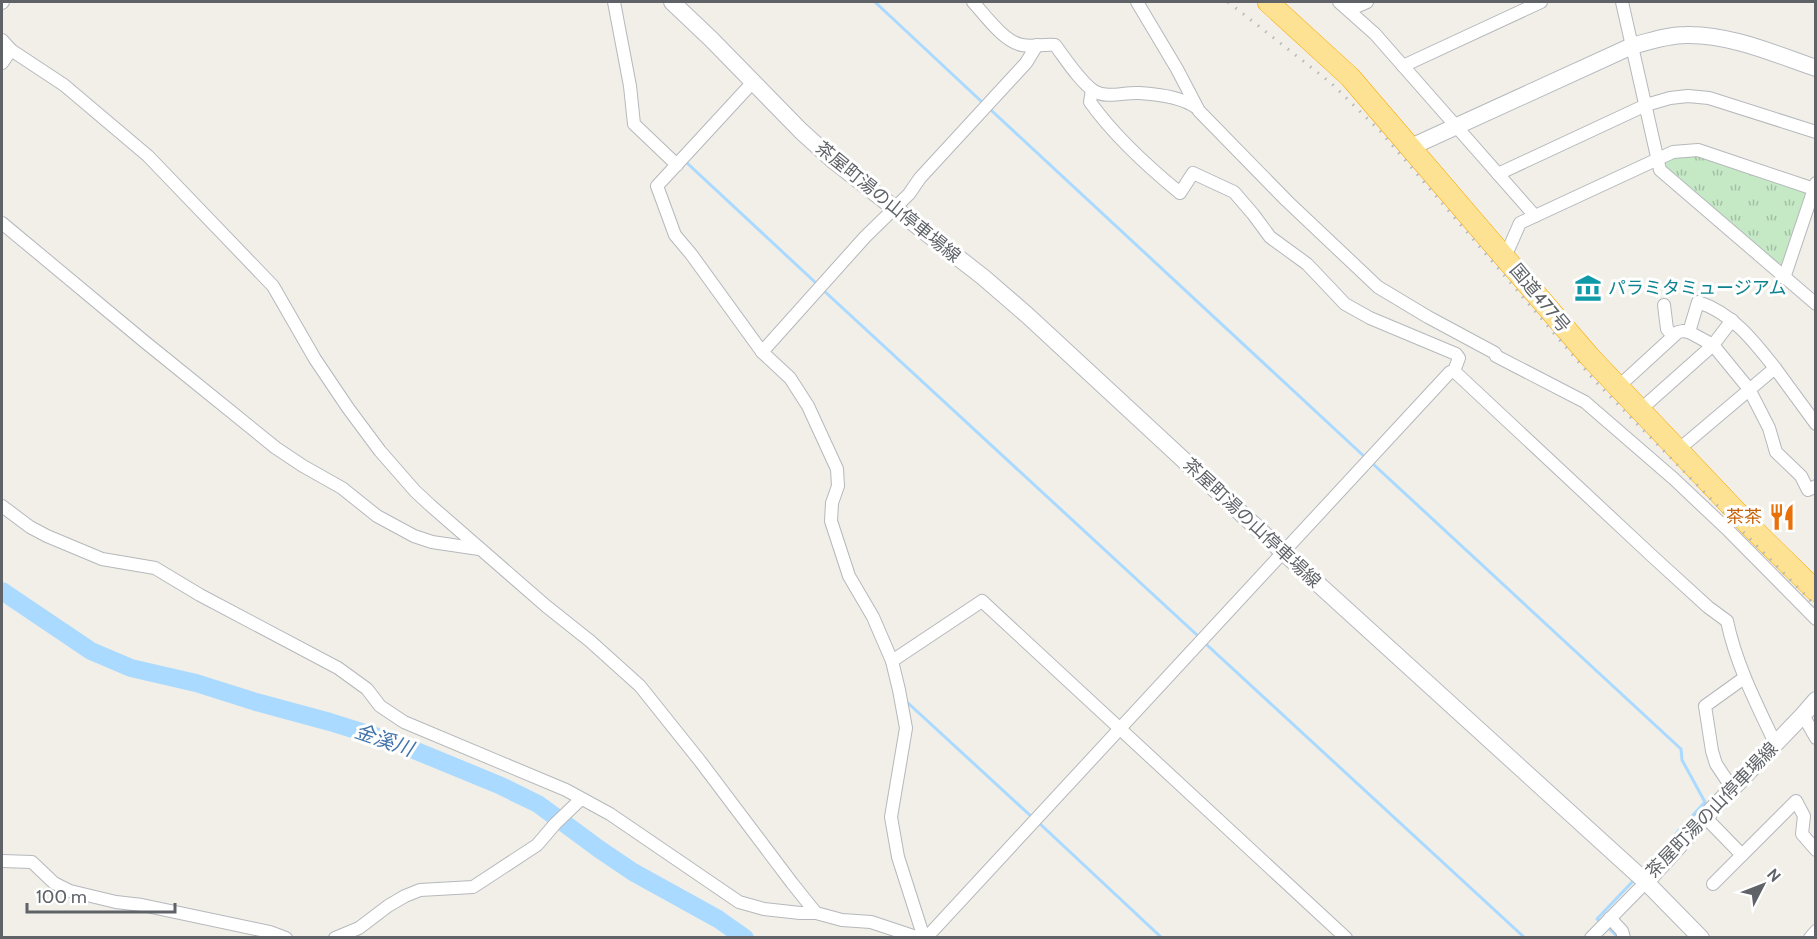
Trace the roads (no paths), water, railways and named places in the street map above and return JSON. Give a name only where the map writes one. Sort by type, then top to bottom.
[{"type":"highway","name":"国道477号","points":[[1268,2],[1350,77],[1589,356],[1815,591]]},
{"type":"main road","name":"茶屋町湯の山停車場線","points":[[672,2],[834,161],[983,277],[1027,315],[1283,552],[1641,877],[1705,817],[1815,700]]},
{"type":"main road","points":[[1411,147],[1632,46],[1672,36],[1701,36],[1736,42],[1815,68]]},
{"type":"main road","points":[[1641,877],[1701,938]]},
{"type":"street","points":[[614,2],[630,86],[634,124],[677,165]]},
{"type":"street","points":[[973,2],[1008,39],[1017,44],[1055,45],[1092,90],[1107,95],[1140,93],[1167,96],[1192,104],[1197,108]]},
{"type":"street","points":[[1137,2],[1177,69],[1197,108],[1214,129],[1378,287],[1428,317],[1495,352],[1496,356],[1585,402],[1674,479],[1815,619]]},
{"type":"street","points":[[1344,6],[1367,2]]},
{"type":"street","points":[[1403,66],[1541,2]]},
{"type":"street","points":[[1622,2],[1660,170],[1815,304]]},
{"type":"street","points":[[1344,6],[1375,34],[1535,216]]},
{"type":"street","points":[[2,40],[10,50],[64,85],[148,156],[273,286],[315,359],[380,451],[415,491],[640,686],[816,913]]},
{"type":"street","points":[[762,352],[820,286],[909,194],[920,178],[1026,63],[1037,45]]},
{"type":"street","points":[[2,63],[10,50]]},
{"type":"street","points":[[753,82],[657,186],[675,236],[691,254],[762,352],[790,378],[808,406],[837,469],[838,486],[832,502],[831,521],[849,576],[873,617],[892,661],[906,728],[891,817],[898,856],[925,938],[1450,372],[1454,371],[1459,358],[1456,354],[1370,318],[1345,304],[1300,257],[1270,237],[1234,192],[1193,173],[1180,193],[1137,156],[1110,128],[1090,102],[1092,90]]},
{"type":"street","points":[[1498,174],[1646,105],[1670,98],[1688,96],[1709,98],[1815,132]]},
{"type":"street","points":[[1505,257],[1520,223],[1673,152],[1698,150],[1814,186],[1784,278]]},
{"type":"street","points":[[2,223],[276,448],[342,488],[377,516],[414,536],[432,542],[480,549]]},
{"type":"street","points":[[1689,332],[1698,302],[1732,320],[1740,326],[1775,368],[1815,424]]},
{"type":"street","points":[[1664,305],[1667,329],[1673,336]]},
{"type":"street","points":[[1640,410],[1713,345],[1732,320]]},
{"type":"street","points":[[1618,387],[1673,336],[1683,331],[1689,332],[1713,345],[1749,388],[1769,428],[1776,452],[1801,476],[1808,490],[1815,486]]},
{"type":"street","points":[[1678,450],[1775,368]]},
{"type":"street","points":[[1454,371],[1651,555],[1708,607],[1727,621],[1732,647],[1744,678],[1775,743]]},
{"type":"street","points":[[2,506],[30,527],[80,550],[102,559],[155,568],[163,572],[200,595],[338,668],[367,689],[380,706],[404,722],[566,790],[579,801],[610,814],[740,902],[764,909],[800,914],[816,913],[842,920],[872,922],[919,938]]},
{"type":"street","points":[[892,661],[982,601],[1346,938]]},
{"type":"street","points":[[1732,788],[1716,764],[1705,706],[1744,678]]},
{"type":"street","points":[[1803,715],[1815,738]]},
{"type":"street","points":[[335,938],[359,928],[388,906],[420,890],[473,887],[537,845],[579,801]]},
{"type":"street","points":[[1713,884],[1796,801],[1804,816],[1802,834],[1815,850]]},
{"type":"street","points":[[1705,817],[1742,855]]},
{"type":"street","points":[[2,861],[32,862],[54,883],[70,891],[270,932],[286,938]]},
{"type":"street","points":[[1595,933],[1609,919],[1641,877]]},
{"type":"street","points":[[1609,919],[1622,932],[1624,938]]},
{"type":"street","points":[[1810,938],[1815,931]]},
{"type":"waterway","points":[[875,2],[982,102]]},
{"type":"waterway","points":[[992,111],[1367,459]]},
{"type":"waterway","points":[[687,163],[817,284]]},
{"type":"waterway","points":[[822,289],[1197,635]]},
{"type":"waterway","points":[[1372,463],[1681,749],[1682,760],[1705,802],[1641,872]]},
{"type":"waterway","name":"金溪川","points":[[2,591],[91,651],[131,668],[196,683],[397,743],[499,785],[538,804],[633,872],[718,919],[745,938]]},
{"type":"waterway","points":[[1207,645],[1525,938]]},
{"type":"waterway","points":[[908,703],[1033,818]]},
{"type":"waterway","points":[[1038,822],[1162,938]]},
{"type":"waterway","points":[[1601,922],[1597,919],[1635,879]]},
{"type":"waterway","points":[[1606,926],[1619,938]]},
{"type":"railway","points":[[1228,2],[1331,83],[1380,131],[1595,381],[1816,606]]},
{"type":"place","name":"パラミタミュージアム","points":[[1588,288]]},
{"type":"place","name":"茶茶","points":[[1782,517]]}]
